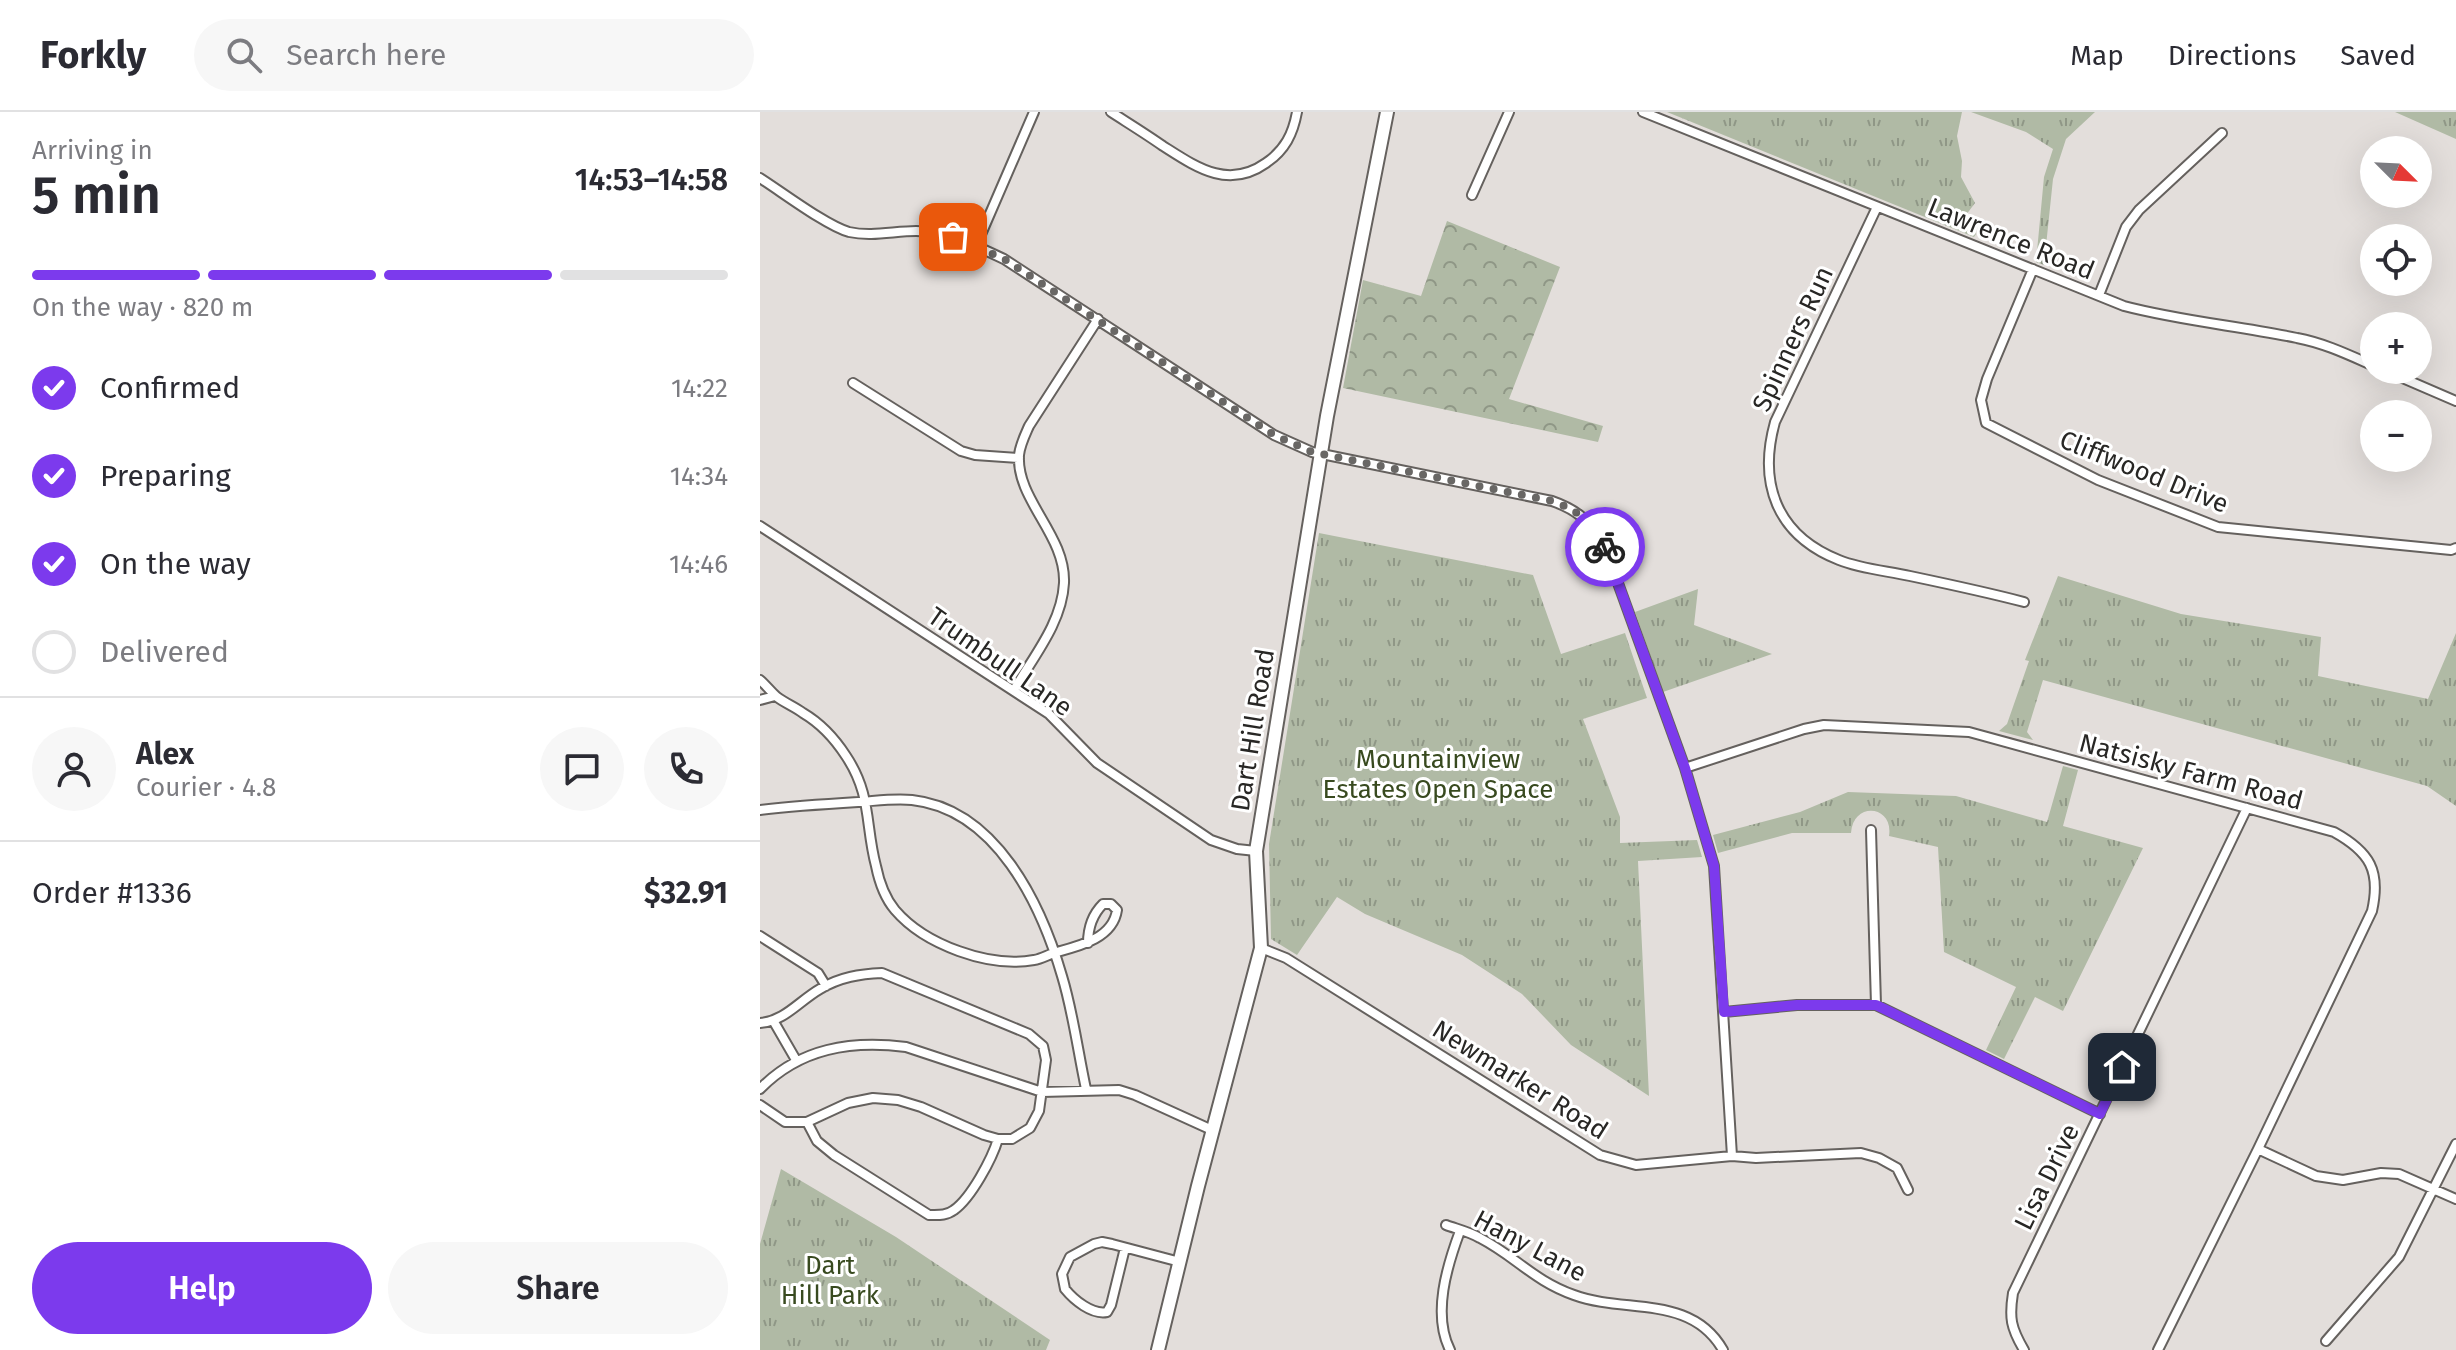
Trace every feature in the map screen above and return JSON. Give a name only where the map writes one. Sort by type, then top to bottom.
[{"type":"main road","name":"Dart Hill Road","points":[[1158,1350],[1261,948],[1256,851],[1321,453],[1387,112]]},
{"type":"street","points":[[976,246],[1034,112]]},
{"type":"street","points":[[1111,112],[1199,168],[1218,174],[1239,175],[1261,166],[1280,153],[1293,132],[1297,112]]},
{"type":"street","points":[[1472,195],[1509,112]]},
{"type":"street","name":"Lawrence Road","points":[[1643,112],[2124,306],[2189,321],[2299,338],[2360,360]]},
{"type":"street","points":[[2099,295],[2126,227],[2139,210],[2222,133]]},
{"type":"street","points":[[760,178],[845,231],[877,235],[916,231],[933,233],[976,246],[1004,259],[1296,447],[1552,501],[1588,520],[1602,539],[1685,768],[1714,866],[1732,1156]]},
{"type":"street","name":"Spinners Run","points":[[1877,207],[1775,422],[1769,445],[1769,485],[1781,514],[1806,542],[1840,560],[2024,602]]},
{"type":"street","name":"Cliffwood Drive","points":[[2033,269],[1987,379],[1981,400],[1986,423],[2098,480],[2218,527],[2246,532],[2456,548]]},
{"type":"street","points":[[1014,690],[1053,625],[1064,585],[1059,550],[1023,480],[1019,458],[1022,443],[1029,426],[1098,319]]},
{"type":"street","points":[[853,383],[961,451],[1019,458]]},
{"type":"street","points":[[2417,384],[2456,401]]},
{"type":"street","name":"Trumbull Lane","points":[[760,526],[1049,714],[1097,763],[1211,840],[1237,849],[1256,851]]},
{"type":"street","points":[[760,680],[775,696],[807,715],[829,733],[847,756],[867,801],[875,864],[884,892],[896,911],[918,929],[966,954],[1003,961],[1035,960],[1053,953],[1088,943],[1095,940],[1116,918],[1117,910],[1111,904],[1103,904],[1095,913],[1088,930],[1088,943]]},
{"type":"street","points":[[760,700],[775,696]]},
{"type":"street","name":"Natsisky Farm Road","points":[[1685,768],[1824,725],[1948,729],[1998,739],[2334,832],[2350,841],[2364,853],[2372,867],[2377,889],[2372,911],[2258,1149]]},
{"type":"street","points":[[760,810],[913,800],[943,807],[984,832],[998,847],[1036,905],[1062,975],[1086,1089]]},
{"type":"street","name":"Lisa Drive","points":[[2024,1350],[2013,1332],[2010,1313],[2013,1293],[2247,808]]},
{"type":"street","points":[[1871,830],[1876,1005]]},
{"type":"street","points":[[760,936],[818,973],[826,986]]},
{"type":"street","name":"Newmarker Road","points":[[1261,948],[1286,958],[1600,1155],[1636,1165],[1732,1156],[1756,1158],[1861,1153],[1897,1168],[1908,1190]]},
{"type":"street","points":[[760,1023],[774,1022],[826,986],[861,974],[882,973],[1029,1034],[1043,1046],[1046,1060],[1039,1111],[1030,1128],[1012,1139],[984,1135],[898,1100],[873,1098],[839,1106],[807,1122],[785,1122],[760,1105]]},
{"type":"street","points":[[1724,1012],[1797,1005],[1876,1005],[2100,1114]]},
{"type":"street","points":[[774,1022],[796,1060]]},
{"type":"street","points":[[760,1089],[796,1060],[839,1047],[882,1044],[906,1047],[1042,1092],[1119,1090],[1212,1130]]},
{"type":"street","points":[[807,1122],[817,1141],[834,1155],[929,1215],[942,1216],[955,1210],[977,1183],[998,1139]]},
{"type":"street","points":[[2326,1341],[2399,1257],[2456,1144]]},
{"type":"street","points":[[2158,1350],[2258,1149],[2327,1179],[2399,1174],[2456,1199]]},
{"type":"street","name":"Hany Lane","points":[[1446,1225],[1478,1236],[1533,1276],[1578,1297],[1677,1312],[1691,1318],[1705,1326],[1723,1350]]},
{"type":"street","points":[[1450,1350],[1442,1319],[1443,1299],[1460,1231]]},
{"type":"street","points":[[1125,1248],[1107,1312],[1102,1314],[1091,1310],[1065,1289],[1061,1281],[1065,1264],[1077,1253],[1102,1242],[1180,1262]]},
{"type":"green space","points":[[1667,112],[1962,112],[1957,136],[1962,161],[1961,177],[1975,203],[1963,219],[1976,234],[1974,237]]},
{"type":"green space","points":[[1971,112],[2095,112],[2066,139],[2053,179],[2044,265],[2036,262],[2044,177],[2053,149],[2026,132]]},
{"type":"green space","points":[[2395,112],[2456,112],[2456,139]]},
{"type":"green space","points":[[1447,221],[1560,267],[1509,399],[1603,426],[1598,442],[1343,388],[1363,280],[1421,296]]},
{"type":"green space","name":"Mountainview Estates Open Space","points":[[1319,533],[1533,575],[1561,654],[1625,633],[1647,698],[1583,719],[1620,817],[1620,843],[1697,840],[1702,857],[1638,861],[1649,1096],[1571,1045],[1522,994],[1462,955],[1365,914],[1337,897],[1297,955],[1271,939],[1269,844]]},
{"type":"green space","points":[[2058,576],[2181,614],[2321,637],[2318,676],[2428,699],[2456,633],[2456,806],[2427,786],[2043,680],[2027,732],[2033,740],[1999,731],[2007,724],[2029,661],[2025,660]]},
{"type":"green space","points":[[1698,589],[1694,625],[1772,654],[1663,692],[1635,612]]},
{"type":"green space","points":[[2063,766],[2078,770],[2063,826],[2143,848],[2063,1011],[2035,997],[2004,1059],[1986,1050],[2016,987],[1944,952],[1938,847],[1889,836],[1885,818],[1873,811],[1858,816],[1851,833],[1792,833],[1718,853],[1713,835],[1800,812],[1848,792],[1956,796],[2047,822]]},
{"type":"green space","name":"Dart Hill Park","points":[[781,1169],[896,1237],[1050,1340],[1046,1350],[760,1350],[760,1244]]},
{"type":"way so far","points":[[953,237],[1004,259],[1296,447],[1552,501],[1588,520],[1605,547]]},
{"type":"route","points":[[1605,547],[1685,768],[1714,866],[1724,1012],[1797,1005],[1876,1005],[2100,1114],[2122,1067]]}]
